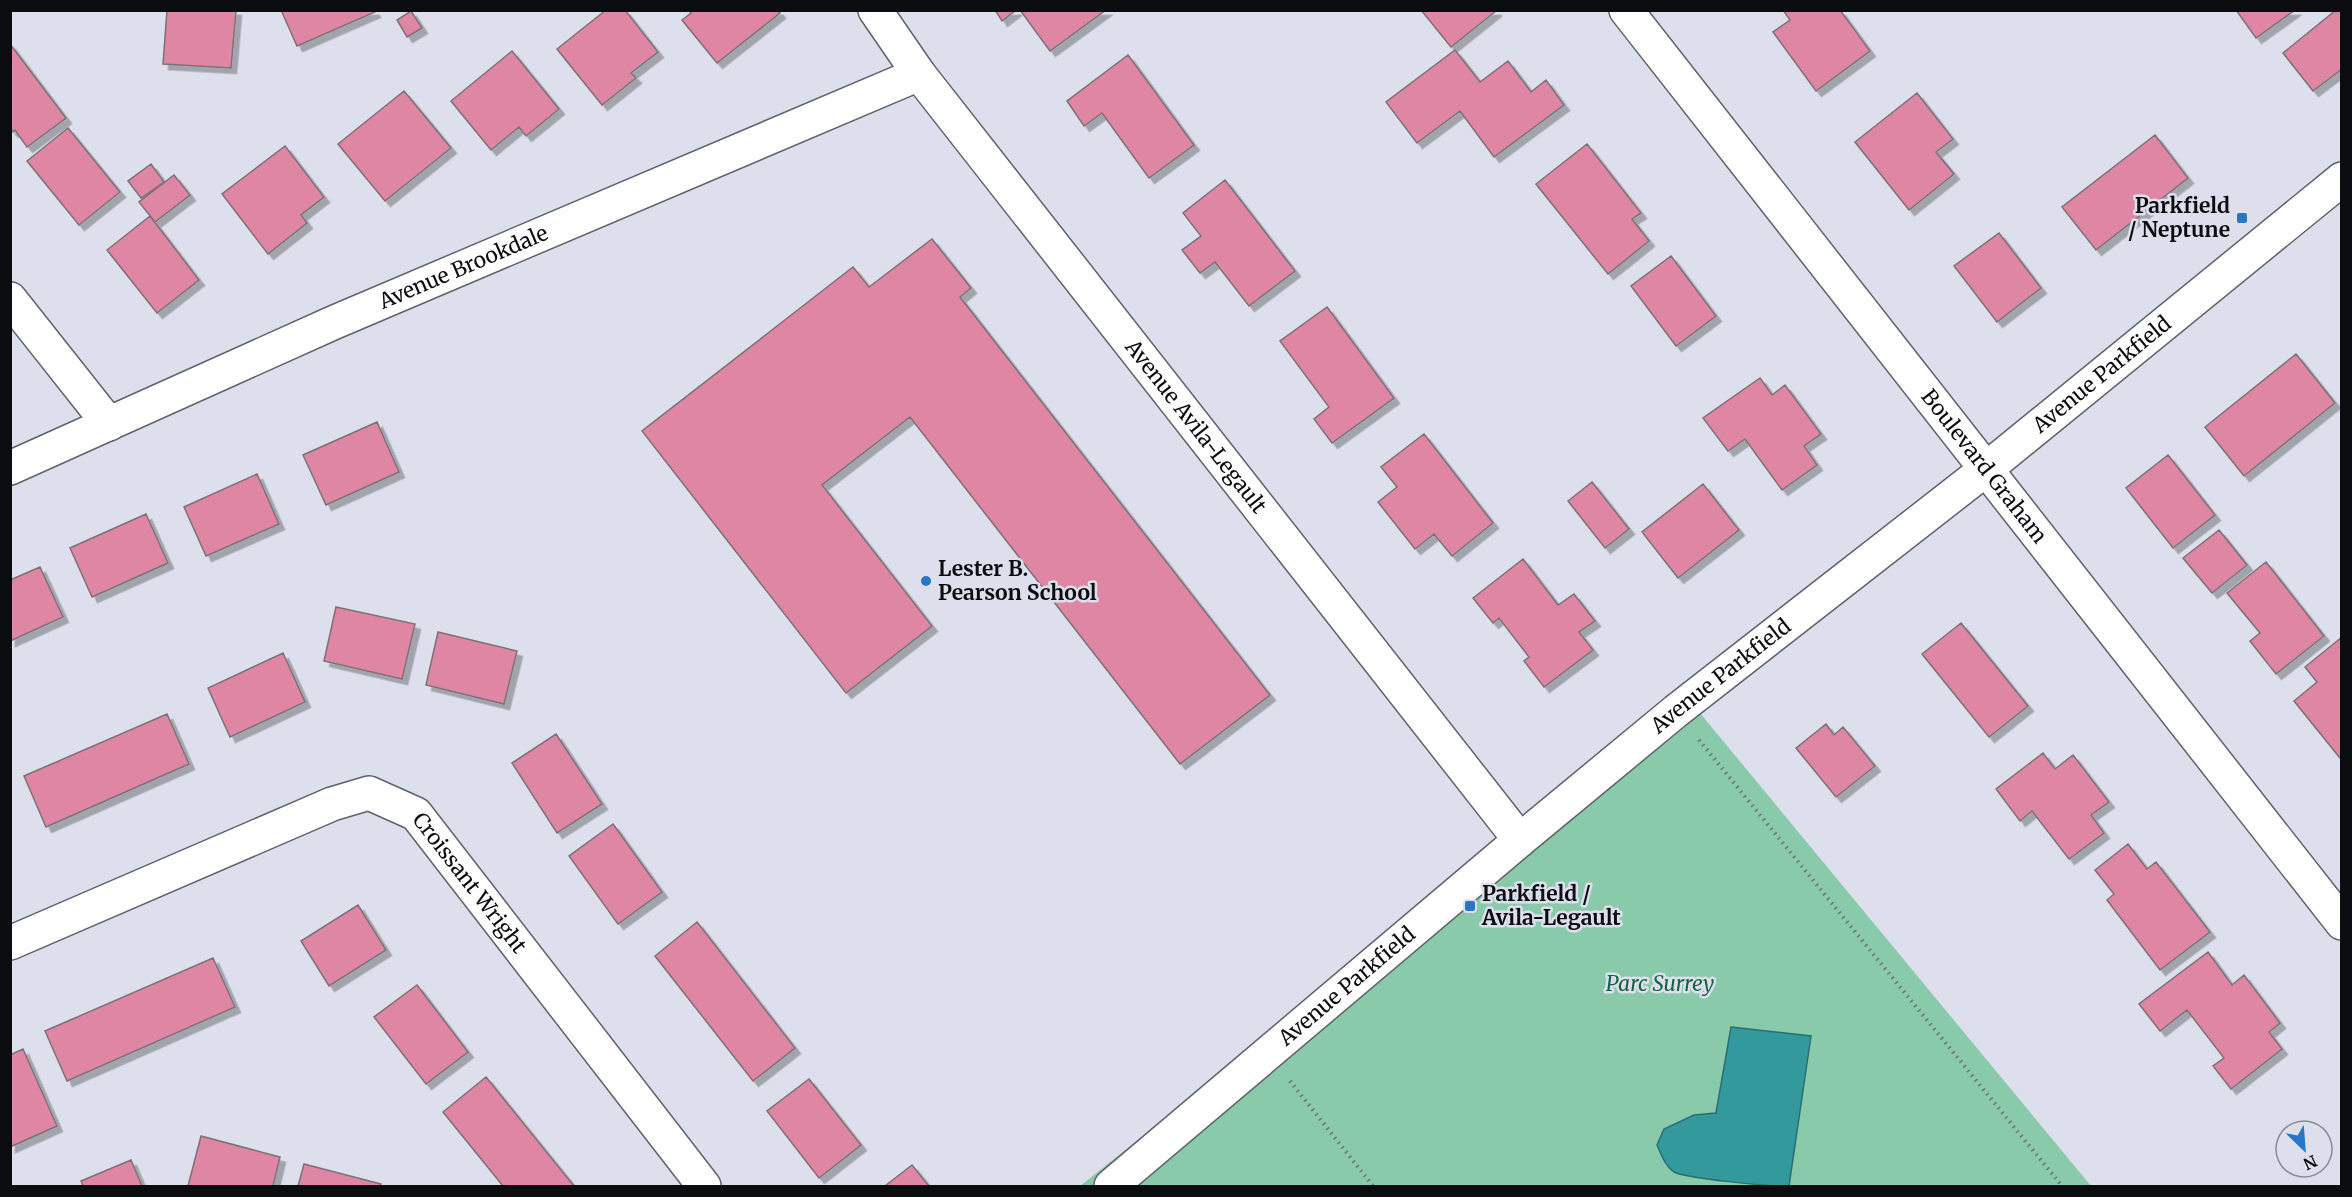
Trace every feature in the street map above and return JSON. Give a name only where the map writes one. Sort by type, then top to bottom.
[{"type":"street","name":"Avenue Avila-Legault","points":[[875,10],[919,74],[1520,840]]},
{"type":"street","name":"Boulevard Graham","points":[[1626,10],[2342,923]]},
{"type":"street","name":"Avenue Brookdale","points":[[10,468],[335,322],[919,74]]},
{"type":"street","name":"Avenue Parkfield","points":[[1111,1186],[1676,711],[1985,470],[2342,179]]},
{"type":"street","points":[[10,298],[109,424]]},
{"type":"street","name":"Croissant Wright","points":[[10,943],[332,804],[369,793],[416,814],[704,1186]]},
{"type":"path","points":[[1695,735],[2062,1186]]},
{"type":"path","points":[[1287,1078],[1373,1186]]},
{"type":"green space","name":"Parc Surrey","points":[[1690,701],[2091,1186],[1080,1186]]},
{"type":"water","points":[[1731,1027],[1811,1036],[1789,1186],[1729,1182],[1674,1172],[1668,1167],[1657,1145],[1664,1129],[1694,1115],[1716,1113]]},
{"type":"building","points":[[167,10],[236,10],[231,68],[163,64]]},
{"type":"building","points":[[281,10],[374,10],[375,12],[297,46]]},
{"type":"building","points":[[606,10],[625,10],[658,52],[631,73],[636,78],[602,105],[557,49]]},
{"type":"building","points":[[689,10],[778,10],[780,13],[717,63],[682,20],[691,13]]},
{"type":"building","points":[[995,10],[1016,10],[1002,21]]},
{"type":"building","points":[[1020,10],[1106,10],[1050,51]]},
{"type":"building","points":[[1421,10],[1496,10],[1496,11],[1451,47]]},
{"type":"building","points":[[1783,10],[1840,10],[1870,51],[1816,91],[1773,32],[1790,20]]},
{"type":"building","points":[[2236,10],[2295,10],[2256,38]]},
{"type":"building","points":[[2336,10],[2342,10],[2342,69],[2313,91],[2283,53]]},
{"type":"building","points":[[411,11],[422,28],[407,37],[397,20]]},
{"type":"building","points":[[10,44],[66,118],[27,147],[15,130],[13,132],[10,129]]},
{"type":"building","points":[[1455,50],[1480,82],[1508,61],[1531,92],[1546,80],[1564,105],[1494,157],[1460,111],[1417,143],[1386,102]]},
{"type":"building","points":[[512,51],[559,109],[526,136],[519,127],[491,150],[451,101]]},
{"type":"building","points":[[1128,55],[1194,145],[1149,178],[1102,113],[1084,126],[1067,101]]},
{"type":"building","points":[[404,91],[451,148],[385,201],[338,144]]},
{"type":"building","points":[[1917,93],[1953,139],[1936,152],[1954,174],[1909,210],[1855,142]]},
{"type":"building","points":[[68,128],[120,192],[79,225],[27,161]]},
{"type":"building","points":[[2155,135],[2188,178],[2096,250],[2062,207]]},
{"type":"building","points":[[1587,144],[1641,213],[1632,219],[1649,241],[1608,274],[1536,184]]},
{"type":"building","points":[[285,146],[324,197],[301,215],[307,223],[268,254],[222,194]]},
{"type":"building","points":[[151,164],[164,182],[141,198],[128,181]]},
{"type":"building","points":[[174,175],[190,195],[155,222],[139,202]]},
{"type":"building","points":[[1225,180],[1295,271],[1249,306],[1215,262],[1200,273],[1182,250],[1201,236],[1183,213]]},
{"type":"building","points":[[150,216],[199,280],[157,313],[107,250]]},
{"type":"building","points":[[1999,233],[2041,288],[1997,322],[1954,266]]},
{"type":"building","points":[[932,239],[971,288],[960,297],[1270,695],[1180,764],[910,417],[822,485],[932,626],[846,693],[642,431],[853,267],[869,287]]},
{"type":"building","points":[[1671,256],[1716,316],[1676,346],[1631,286]]},
{"type":"building","points":[[1327,307],[1394,398],[1332,443],[1314,419],[1329,407],[1280,341]]},
{"type":"building","points":[[2296,354],[2335,403],[2244,476],[2205,427]]},
{"type":"building","points":[[1760,378],[1772,395],[1785,385],[1821,434],[1804,446],[1817,465],[1782,490],[1745,439],[1728,451],[1703,418]]},
{"type":"building","points":[[377,422],[399,472],[326,505],[303,455]]},
{"type":"building","points":[[1424,434],[1493,523],[1452,556],[1434,534],[1415,549],[1378,502],[1397,487],[1381,467]]},
{"type":"building","points":[[2168,455],[2215,515],[2173,548],[2126,488]]},
{"type":"building","points":[[257,474],[279,524],[206,556],[184,507]]},
{"type":"building","points":[[1592,482],[1629,529],[1605,548],[1568,501]]},
{"type":"building","points":[[1703,484],[1739,530],[1678,578],[1642,532]]},
{"type":"building","points":[[146,514],[168,563],[92,597],[70,548]]},
{"type":"building","points":[[2219,530],[2247,565],[2212,593],[2183,558]]},
{"type":"building","points":[[1523,559],[1558,605],[1574,594],[1595,621],[1579,632],[1593,650],[1544,687],[1524,661],[1529,657],[1499,618],[1493,623],[1473,598]]},
{"type":"building","points":[[2266,562],[2324,636],[2276,674],[2250,641],[2260,633],[2227,593]]},
{"type":"building","points":[[40,567],[63,617],[10,641],[10,580]]},
{"type":"building","points":[[336,607],[415,624],[402,679],[324,661]]},
{"type":"building","points":[[1961,623],[2028,706],[1989,737],[1922,654]]},
{"type":"building","points":[[438,632],[517,651],[504,704],[426,685]]},
{"type":"building","points":[[2342,637],[2342,757],[2340,758],[2294,701],[2317,682],[2305,667]]},
{"type":"building","points":[[283,653],[305,702],[230,737],[208,688]]},
{"type":"building","points":[[167,714],[189,764],[46,827],[24,776]]},
{"type":"building","points":[[1826,724],[1834,735],[1843,727],[1875,766],[1836,797],[1796,748]]},
{"type":"building","points":[[556,734],[602,804],[557,833],[512,763]]},
{"type":"building","points":[[2043,753],[2055,769],[2073,755],[2109,802],[2091,815],[2104,833],[2069,859],[2032,811],[2020,821],[1996,789]]},
{"type":"building","points":[[613,824],[662,892],[618,924],[569,856]]},
{"type":"building","points":[[2128,844],[2147,869],[2156,862],[2210,932],[2160,970],[2107,900],[2114,894],[2095,870]]},
{"type":"building","points":[[358,905],[386,950],[329,986],[301,941]]},
{"type":"building","points":[[697,922],[795,1048],[753,1081],[655,956]]},
{"type":"building","points":[[2208,952],[2232,985],[2244,975],[2280,1023],[2269,1032],[2282,1049],[2231,1089],[2213,1066],[2224,1058],[2187,1010],[2160,1031],[2139,1004]]},
{"type":"building","points":[[213,958],[235,1007],[67,1081],[45,1031]]},
{"type":"building","points":[[417,985],[468,1052],[426,1084],[374,1017]]},
{"type":"building","points":[[23,1049],[57,1126],[10,1147],[10,1055]]},
{"type":"building","points":[[486,1077],[574,1186],[503,1186],[443,1112]]},
{"type":"building","points":[[809,1079],[861,1145],[819,1178],[767,1111]]},
{"type":"building","points":[[201,1136],[280,1157],[273,1186],[188,1186]]},
{"type":"building","points":[[131,1160],[142,1186],[83,1186],[81,1181]]},
{"type":"building","points":[[304,1164],[381,1184],[380,1186],[298,1186]]},
{"type":"building","points":[[912,1165],[929,1186],[885,1186]]},
{"type":"place","name":"Parkfield / Neptune","points":[[2242,218]]},
{"type":"place","name":"Lester B. Pearson School","points":[[926,581]]},
{"type":"place","name":"Parkfield / Avila-Legault","points":[[1470,906]]}]
